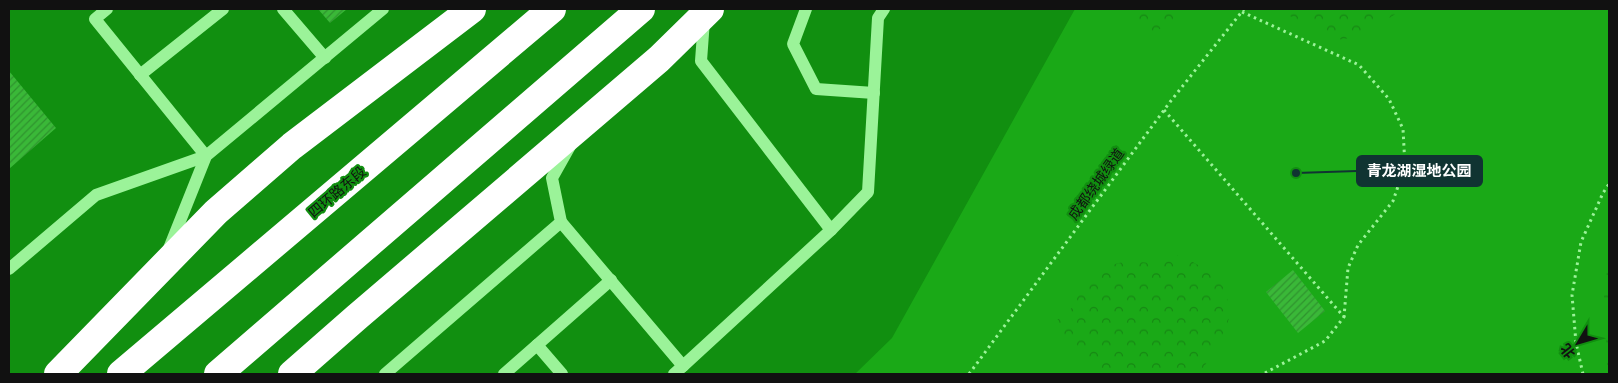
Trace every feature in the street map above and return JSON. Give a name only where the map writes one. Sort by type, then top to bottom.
[{"type":"highway","points":[[58,374],[216,212],[292,146],[472,9]]},
{"type":"highway","name":"四环路东段","points":[[121,374],[552,9]]},
{"type":"highway","points":[[218,374],[641,9]]},
{"type":"highway","points":[[292,374],[658,59],[708,11]]},
{"type":"lane","points":[[107,9],[95,19],[206,156]]},
{"type":"lane","points":[[140,75],[223,9]]},
{"type":"lane","points":[[283,9],[324,58]]},
{"type":"lane","points":[[9,269],[96,195],[206,156],[383,9]]},
{"type":"lane","points":[[806,9],[793,44],[816,88],[874,93]]},
{"type":"lane","points":[[581,126],[552,178],[561,222],[611,280],[678,370],[831,230],[868,192],[878,18],[884,9]]},
{"type":"lane","points":[[708,11],[701,61],[831,230]]},
{"type":"lane","points":[[162,268],[172,238],[206,156]]},
{"type":"lane","points":[[385,374],[561,222]]},
{"type":"lane","points":[[504,374],[611,280]]},
{"type":"lane","points":[[537,345],[562,374]]},
{"type":"path","name":"成都绕城绿道","points":[[969,374],[1164,110],[1243,10]]},
{"type":"path","points":[[1243,10],[1359,65],[1389,99],[1403,129],[1405,166],[1393,201],[1358,245],[1348,268],[1344,317],[1325,340],[1263,374]]},
{"type":"path","points":[[1164,110],[1344,317]]},
{"type":"path","points":[[1583,374],[1576,343],[1572,295],[1581,242],[1609,184]]},
{"type":"green space","points":[[1075,9],[1609,9],[1609,374],[855,374],[892,338]]},
{"type":"green space","points":[[1121,9],[1190,9],[1152,34]]},
{"type":"green space","points":[[1287,9],[1403,9],[1368,32],[1342,40],[1291,17]]},
{"type":"green space","points":[[1169,252],[1209,271],[1224,288],[1231,312],[1222,340],[1199,374],[1107,374],[1050,326],[1074,306],[1082,283],[1103,267],[1127,261],[1151,263]]},
{"type":"green space","points":[[1609,261],[1609,313],[1603,293]]},
{"type":"green space","points":[[1609,313],[1609,371],[1606,339]]},
{"type":"building","points":[[318,9],[347,9],[330,23]]},
{"type":"building","points":[[9,71],[56,128],[9,169]]},
{"type":"building","points":[[1293,270],[1325,311],[1298,333],[1266,292]]},
{"type":"place","name":"青龙湖湿地公园","points":[[1296,173]]}]
